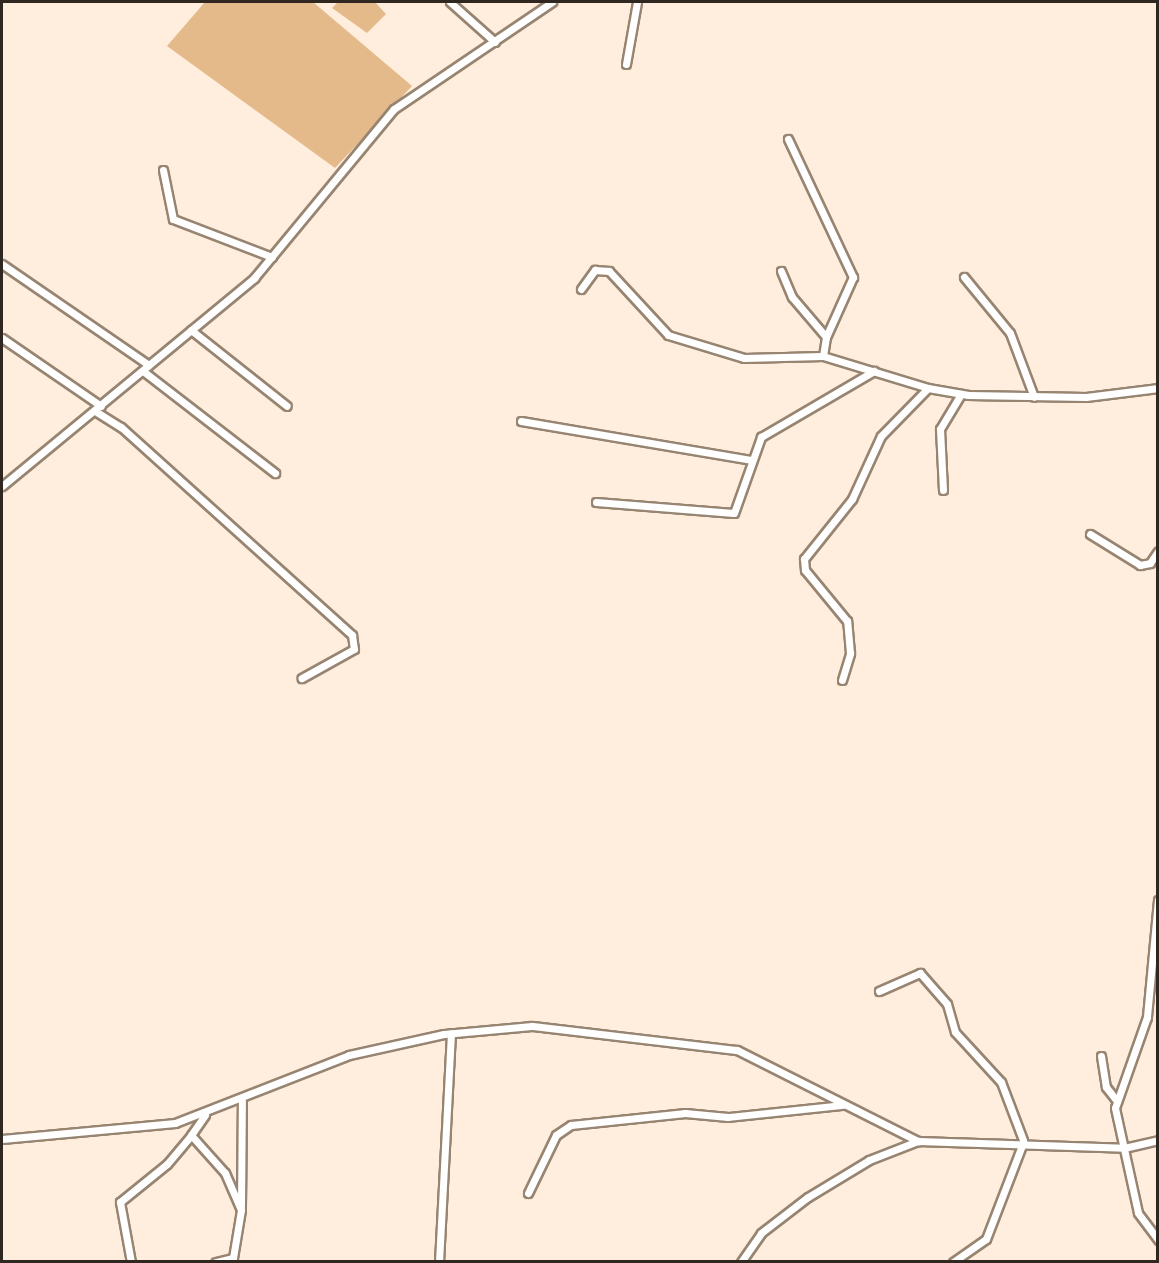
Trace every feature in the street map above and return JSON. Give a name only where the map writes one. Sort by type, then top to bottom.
[{"type":"street","points":[[450,2],[495,42]]},
{"type":"street","points":[[2,486],[191,330],[272,257],[376,126],[416,93],[552,2]]},
{"type":"street","points":[[626,64],[637,2]]},
{"type":"street","points":[[788,139],[853,277],[826,337],[824,356]]},
{"type":"street","points":[[163,170],[173,219],[272,257]]},
{"type":"street","points":[[2,264],[146,368],[275,473]]},
{"type":"street","points":[[581,289],[589,275],[602,269],[674,338],[744,358],[824,356],[928,388],[961,394],[1034,397],[1158,388]]},
{"type":"street","points":[[781,271],[792,297],[826,337]]},
{"type":"street","points":[[964,277],[1010,333],[1034,397]]},
{"type":"street","points":[[191,330],[287,406]]},
{"type":"street","points":[[2,338],[121,427],[352,635],[354,649],[302,678]]},
{"type":"street","points":[[596,502],[733,513],[751,460],[764,434],[874,371]]},
{"type":"street","points":[[842,680],[850,653],[847,621],[805,570],[804,559],[852,499],[881,436],[928,388]]},
{"type":"street","points":[[943,490],[940,429],[961,394]]},
{"type":"street","points":[[520,421],[751,460]]},
{"type":"street","points":[[1090,534],[1140,565],[1150,563],[1158,551]]},
{"type":"street","points":[[1116,1100],[1147,1017],[1158,900]]},
{"type":"street","points":[[879,991],[920,973],[947,1004],[955,1032],[1001,1082],[1023,1142],[986,1239],[953,1262]]},
{"type":"street","points":[[2,1140],[158,1126],[206,1115],[349,1055],[451,1033],[532,1026],[722,1047],[750,1056],[842,1105],[918,1141]]},
{"type":"street","points":[[439,1262],[451,1033]]},
{"type":"street","points":[[1101,1056],[1106,1087],[1116,1100],[1138,1213],[1158,1240]]},
{"type":"street","points":[[215,1262],[234,1260],[241,1210],[242,1101]]},
{"type":"street","points":[[528,1193],[556,1136],[571,1125],[685,1113],[728,1117],[842,1105]]},
{"type":"street","points":[[131,1262],[120,1202],[161,1169],[206,1115]]},
{"type":"street","points":[[191,1135],[225,1173],[241,1210]]},
{"type":"street","points":[[741,1262],[761,1233],[808,1197],[869,1160],[918,1141],[1023,1142],[1125,1149],[1158,1140]]},
{"type":"shaded area","points":[[205,2],[313,2],[412,86],[335,168],[167,46]]},
{"type":"shaded area","points":[[338,2],[375,2],[386,14],[367,33],[332,8]]}]
